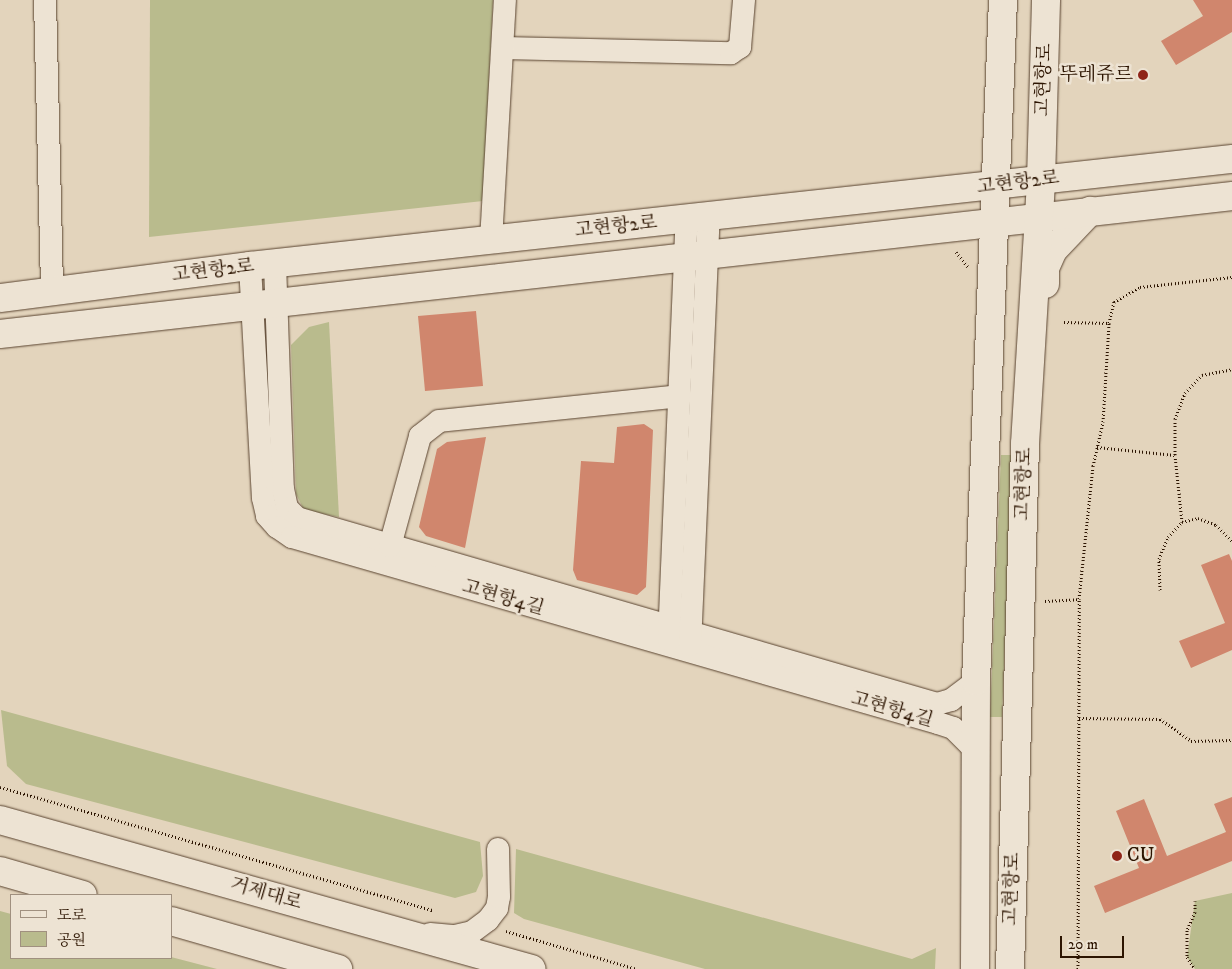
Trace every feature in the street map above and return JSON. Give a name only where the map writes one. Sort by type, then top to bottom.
[{"type":"street","points":[[45,0],[52,290]]},
{"type":"street","points":[[491,241],[505,0]]},
{"type":"street","points":[[503,48],[731,53],[740,47],[744,0]]},
{"type":"street","name":"고현항로","points":[[975,969],[976,681],[1003,0]]},
{"type":"street","name":"고현항로","points":[[1010,969],[1025,444],[1041,180],[1046,0]]},
{"type":"street","name":"고현항2로","points":[[0,298],[262,265],[1232,159]]},
{"type":"street","name":"고현항2로","points":[[0,334],[1232,196]]},
{"type":"street","points":[[1025,444],[1040,412],[1046,268],[1053,250],[1068,231],[1090,211]]},
{"type":"street","points":[[679,638],[698,218]]},
{"type":"street","points":[[679,638],[680,396],[697,255]]},
{"type":"street","name":"고현항4길","points":[[262,265],[264,304],[283,489],[287,508],[297,518],[679,638],[954,728],[977,752]]},
{"type":"street","name":"고현항4길","points":[[264,304],[263,498],[267,516],[277,527],[292,537],[937,704],[951,700],[976,681]]},
{"type":"street","points":[[390,546],[420,436],[439,421],[680,396]]},
{"type":"street","name":"거제대로","points":[[0,820],[531,969]]},
{"type":"street","points":[[394,930],[455,936],[480,927],[497,908],[499,897],[498,849]]},
{"type":"street","points":[[0,871],[80,894]]},
{"type":"street","points":[[172,921],[338,969]]},
{"type":"path","points":[[949,246],[959,255],[972,274]]},
{"type":"path","points":[[1078,969],[1079,599],[1098,447],[1103,422],[1109,322],[1114,302],[1140,287],[1232,277]]},
{"type":"path","points":[[1064,322],[1109,322]]},
{"type":"path","points":[[1182,522],[1175,455],[1175,419],[1185,393],[1202,375],[1232,369]]},
{"type":"path","points":[[1098,447],[1175,455]]},
{"type":"path","points":[[1160,590],[1159,559],[1168,537],[1182,522],[1198,518],[1216,525],[1232,541]]},
{"type":"path","points":[[1043,601],[1079,599]]},
{"type":"path","points":[[1079,718],[1160,719],[1191,741],[1232,740]]},
{"type":"path","points":[[0,787],[437,912]]},
{"type":"path","points":[[1195,900],[1195,912],[1187,930],[1187,957],[1195,969]]},
{"type":"path","points":[[510,934],[636,969]]},
{"type":"green space","points":[[150,0],[493,0],[483,201],[149,237]]},
{"type":"green space","points":[[329,322],[339,517],[304,510],[296,494],[291,345],[309,327]]},
{"type":"green space","points":[[1001,455],[1012,455],[1002,717],[990,717]]},
{"type":"green space","points":[[1,710],[480,842],[483,876],[476,892],[455,898],[26,784],[7,766]]},
{"type":"green space","points":[[516,849],[912,959],[936,948],[935,969],[705,969],[524,919],[514,913]]},
{"type":"green space","points":[[1232,893],[1232,969],[1195,969],[1187,957],[1195,901]]},
{"type":"green space","points":[[0,911],[10,914],[10,959],[172,959],[172,957],[217,969],[0,969]]},
{"type":"building","points":[[1193,0],[1232,0],[1232,32],[1176,65],[1161,41],[1203,16]]},
{"type":"building","points":[[476,311],[483,386],[425,391],[418,316]]},
{"type":"building","points":[[644,424],[653,430],[646,587],[637,595],[577,580],[573,570],[581,461],[614,463],[617,427]]},
{"type":"building","points":[[486,437],[465,548],[426,536],[419,527],[437,449],[447,442]]},
{"type":"building","points":[[1229,554],[1232,561],[1232,650],[1191,668],[1179,641],[1225,623],[1201,565]]},
{"type":"building","points":[[1232,797],[1232,861],[1105,913],[1094,886],[1139,868],[1116,811],[1144,799],[1167,856],[1226,832],[1214,804]]},
{"type":"place","name":"뚜레쥬르","points":[[1143,75]]},
{"type":"place","name":"CU","points":[[1117,856]]}]
